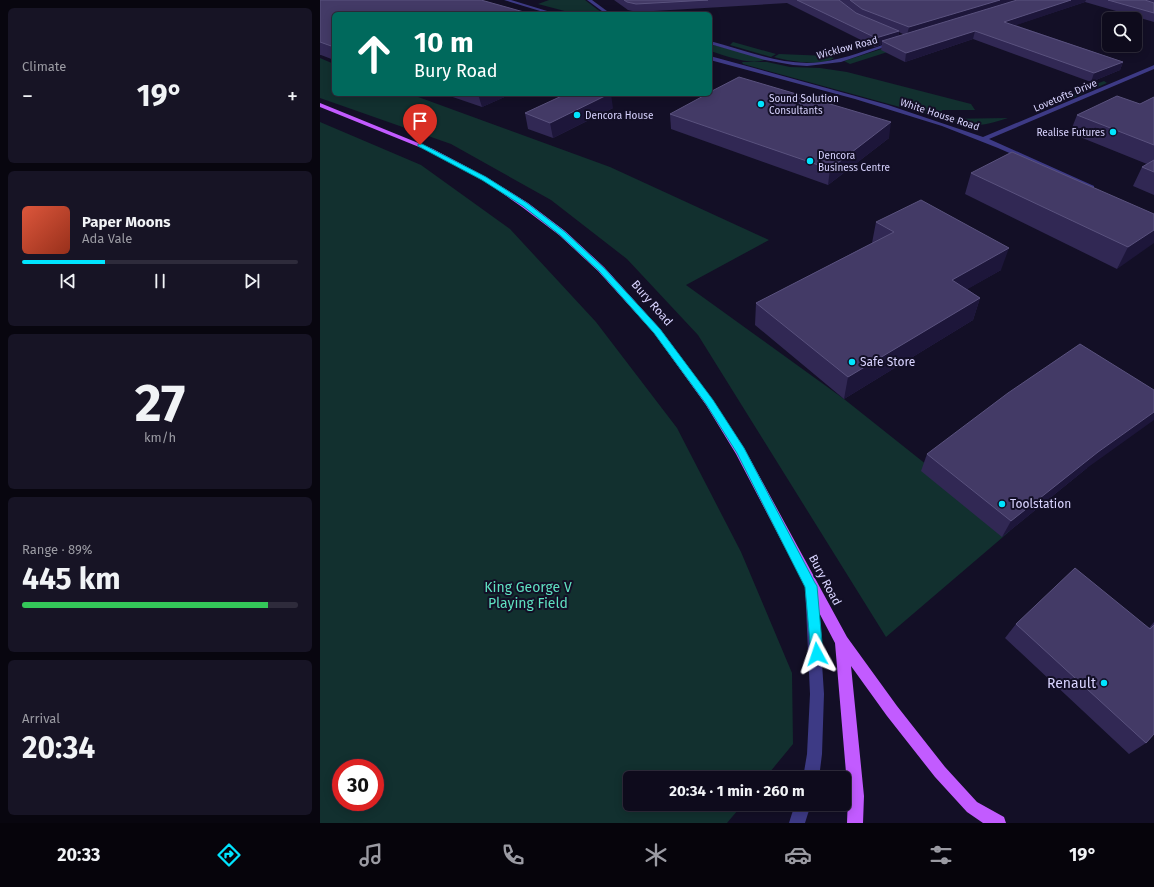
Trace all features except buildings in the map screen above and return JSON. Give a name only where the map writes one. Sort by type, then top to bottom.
[{"type":"main road","name":"Bury Road","points":[[320,105],[420,145],[470,170],[525,205],[562,233],[587,255],[648,321],[710,402],[740,451],[842,642],[892,711],[940,772],[972,808],[998,823]]},
{"type":"main road","name":"Bury Road","points":[[842,642],[856,796],[855,823]]},
{"type":"street","points":[[506,0],[548,12]]},
{"type":"street","points":[[589,0],[606,12]]},
{"type":"street","name":"Wicklow Road","points":[[712,43],[782,62],[802,65],[832,62],[902,40]]},
{"type":"street","name":"White House Road","points":[[712,59],[906,112],[984,139],[1100,191]]},
{"type":"street","name":"Lovetofts Drive","points":[[984,139],[1154,67]]},
{"type":"street","points":[[811,586],[817,654],[818,700],[815,744],[811,771]]},
{"type":"street","points":[[797,823],[801,811]]},
{"type":"green space","points":[[549,0],[585,0],[601,12],[568,12],[538,4]]},
{"type":"green space","points":[[733,42],[776,54],[771,57],[730,45]]},
{"type":"green space","points":[[712,45],[766,59],[754,62],[712,52]]},
{"type":"green space","points":[[894,45],[900,48],[850,64],[844,61]]},
{"type":"green space","points":[[779,54],[828,56],[834,58],[828,61],[813,63],[774,57]]},
{"type":"green space","points":[[320,58],[332,63],[332,96],[415,96],[610,167],[769,240],[686,285],[844,399],[1010,531],[886,637],[698,335],[627,259],[551,200],[451,144],[320,98]]},
{"type":"green space","points":[[742,62],[767,62],[790,67],[820,68],[847,72],[971,104],[975,110],[942,110],[940,115],[929,115],[743,64]]},
{"type":"green space","points":[[1104,81],[1107,83],[1068,100],[1062,98]]},
{"type":"green space","points":[[1008,118],[982,125],[962,124],[943,119]]},
{"type":"green space","name":"King George V Playing Field","points":[[320,122],[421,165],[510,229],[596,322],[677,428],[741,552],[792,673],[793,744],[771,771],[623,771],[623,811],[737,811],[727,823],[320,823]]},
{"type":"place","name":"Sound Solution Consultants","points":[[761,104]]},
{"type":"place","name":"Dencora House","points":[[577,115]]},
{"type":"place","name":"Realise Futures","points":[[1113,132]]},
{"type":"place","name":"Dencora Business Centre","points":[[810,161]]},
{"type":"place","name":"Safe Store","points":[[852,362]]},
{"type":"place","name":"Toolstation","points":[[1002,504]]},
{"type":"place","name":"Renault","points":[[1104,683]]},
{"type":"route","points":[[420,145],[484,178],[525,205],[562,233],[602,269],[657,331],[710,402],[740,451],[811,586],[817,654]]}]
